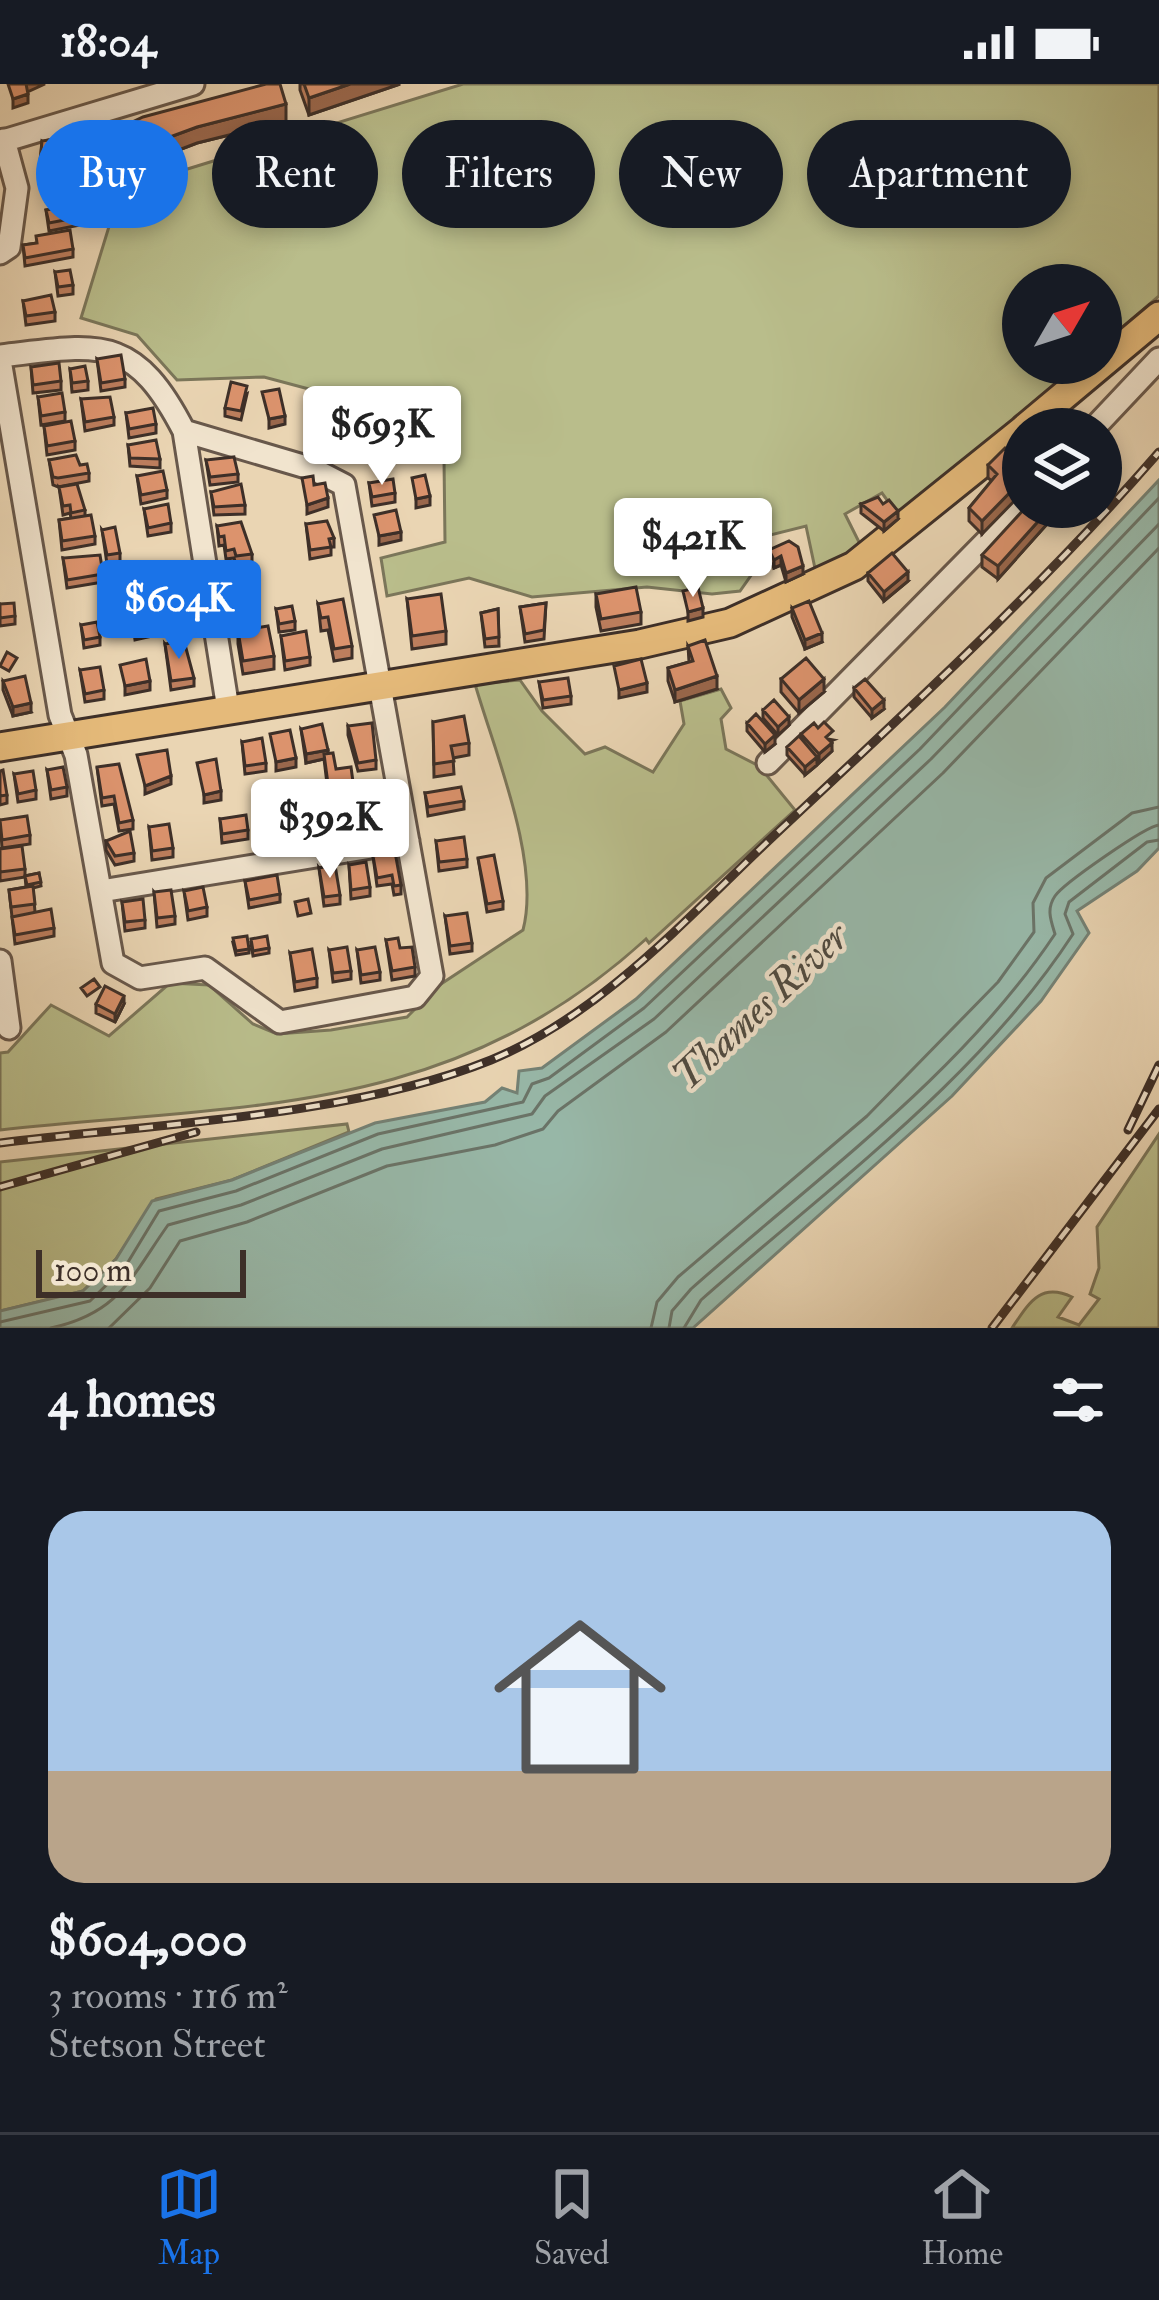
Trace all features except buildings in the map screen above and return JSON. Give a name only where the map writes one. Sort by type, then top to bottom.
[{"type":"main road","points":[[1049,408],[1159,316]]},
{"type":"main road","points":[[0,747],[671,639],[746,617],[869,557],[1002,447]]},
{"type":"street","points":[[0,253],[9,247],[16,188],[2,141],[118,95],[193,84]]},
{"type":"street","points":[[184,431],[314,470],[344,485],[432,976],[427,988],[402,1003],[280,1022],[205,968],[140,978],[124,973],[108,949],[0,358],[77,347],[115,350],[145,372],[184,431],[228,709]]},
{"type":"street","points":[[1113,408],[1159,359]]},
{"type":"street","points":[[768,763],[1002,525]]},
{"type":"street","points":[[101,891],[408,842]]},
{"type":"street","points":[[0,961],[9,1028]]},
{"type":"green space","points":[[463,84],[1159,84],[1159,296],[1122,328],[1122,264],[1002,264],[1002,384],[1057,384],[1029,408],[1002,408],[1002,431],[900,518],[882,493],[845,514],[863,550],[816,573],[806,526],[770,535],[753,549],[759,564],[740,591],[712,594],[647,587],[532,597],[469,578],[387,596],[381,558],[445,542],[444,459],[365,404],[264,377],[177,380],[137,335],[81,318],[109,228],[188,228],[188,169],[212,161],[212,228],[378,228],[378,120],[346,120]]},
{"type":"green space","points":[[520,680],[542,711],[585,754],[605,747],[653,772],[684,724],[680,701],[721,689],[731,708],[721,719],[726,749],[759,766],[795,810],[649,943],[646,939],[572,997],[497,1041],[420,1071],[342,1092],[261,1105],[0,1130],[0,1053],[8,1052],[51,1005],[109,1036],[170,983],[209,985],[253,1024],[277,1034],[331,1030],[407,1017],[438,986],[523,930],[527,903],[521,840],[475,684]]},
{"type":"green space","points":[[347,1124],[349,1132],[232,1180],[156,1199],[116,1259],[83,1291],[0,1311],[0,1162]]},
{"type":"green space","points":[[1159,1134],[1159,1328],[1012,1328],[1043,1294],[1072,1297],[1058,1317],[1079,1325],[1099,1299],[1090,1294],[1099,1268],[1097,1227]]},
{"type":"water","name":"Thames River","points":[[1159,480],[1159,848],[1137,871],[1077,911],[1089,933],[1041,1001],[952,1096],[693,1328],[0,1328],[0,1311],[83,1291],[116,1259],[152,1201],[232,1180],[375,1123],[485,1102],[502,1088],[517,1093],[519,1071],[542,1068],[636,999],[945,707],[1114,528],[1122,528],[1122,519]]},
{"type":"railway","points":[[0,1143],[314,1106],[436,1079],[533,1040],[609,988],[680,926],[974,646],[1159,452]]},
{"type":"railway","points":[[1128,1130],[1159,1065]]},
{"type":"railway","points":[[992,1328],[1159,1109]]},
{"type":"railway","points":[[0,1187],[196,1132]]}]
